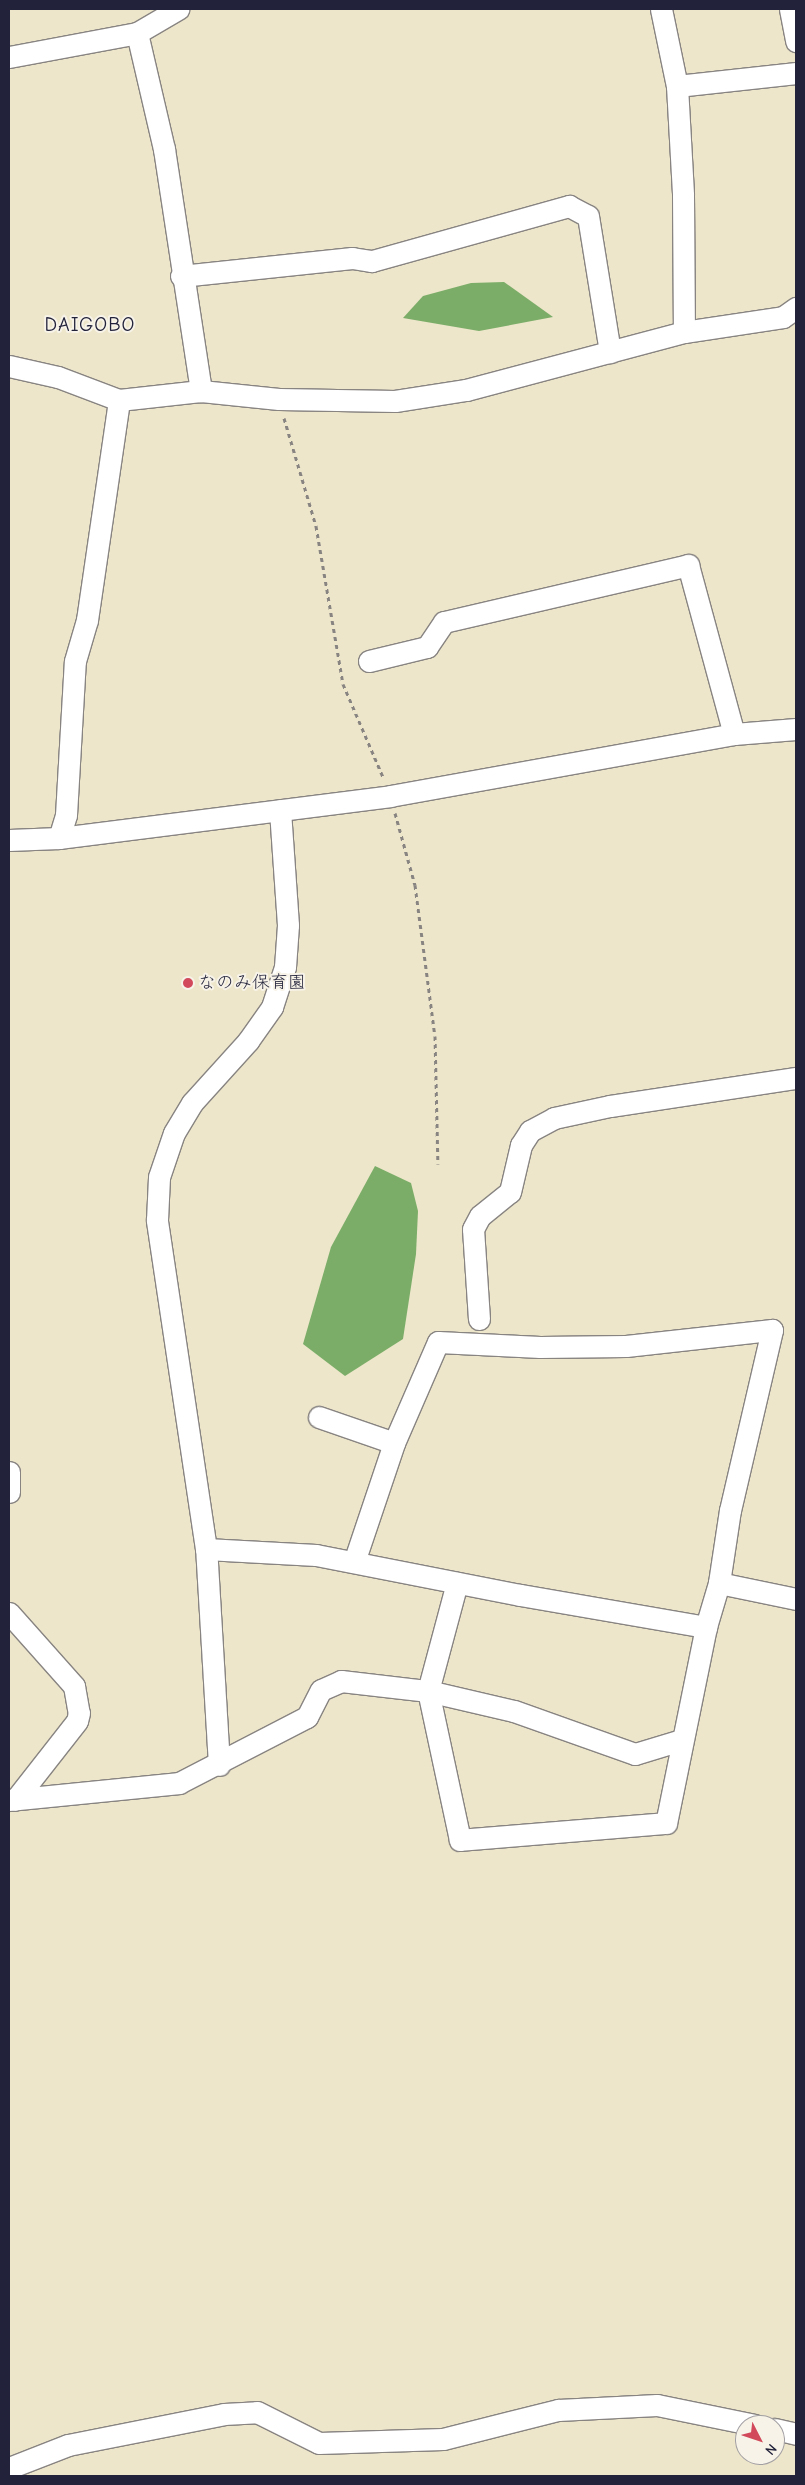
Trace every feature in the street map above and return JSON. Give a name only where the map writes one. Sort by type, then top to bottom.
[{"type":"street","points":[[9,57],[137,33],[178,9]]},
{"type":"street","points":[[661,9],[677,86],[683,195],[684,332]]},
{"type":"street","points":[[790,9],[796,42]]},
{"type":"street","points":[[137,33],[164,149],[181,276],[201,391]]},
{"type":"street","points":[[677,86],[796,73]]},
{"type":"street","points":[[181,276],[352,258],[372,261],[569,206],[588,216],[610,352]]},
{"type":"street","points":[[9,366],[58,377],[119,400],[201,391],[278,399],[394,401],[466,390],[684,332],[783,317],[796,308]]},
{"type":"street","points":[[59,838],[66,816],[75,661],[86,620],[119,400]]},
{"type":"street","points":[[369,661],[427,647],[444,622],[688,565],[734,734]]},
{"type":"street","points":[[9,840],[59,838],[390,796],[734,734],[796,729]]},
{"type":"street","points":[[219,1765],[206,1549],[172,1306],[157,1220],[159,1177],[174,1134],[192,1104],[248,1041],[272,1007],[285,967],[288,925],[280,810]]},
{"type":"street","points":[[479,1319],[473,1229],[480,1216],[510,1192],[521,1145],[530,1131],[554,1118],[610,1106],[796,1078]]},
{"type":"street","points":[[354,1562],[394,1443],[438,1342],[540,1347],[626,1346],[772,1330],[730,1510],[719,1583],[706,1627],[692,1700],[681,1740],[666,1823],[460,1840],[428,1691],[457,1583]]},
{"type":"street","points":[[319,1416],[394,1443]]},
{"type":"street","points":[[9,1472],[9,1492]]},
{"type":"street","points":[[206,1549],[316,1555],[457,1583],[706,1627]]},
{"type":"street","points":[[719,1583],[796,1599]]},
{"type":"street","points":[[9,1613],[74,1686],[79,1713],[77,1721],[12,1800]]},
{"type":"street","points":[[12,1800],[179,1784],[219,1765],[307,1717],[321,1690],[341,1681],[428,1691],[514,1711],[635,1754],[681,1740]]},
{"type":"street","points":[[9,2468],[68,2445],[224,2414],[257,2412],[319,2443],[443,2439],[558,2410],[657,2405],[735,2421]]},
{"type":"path","points":[[278,399],[316,526],[343,684],[390,796],[415,885],[435,1036],[438,1164]]},
{"type":"green space","points":[[504,282],[553,317],[479,331],[403,318],[423,296],[471,283]]},
{"type":"green space","points":[[375,1166],[411,1183],[418,1211],[416,1254],[403,1339],[345,1376],[303,1344],[331,1247]]},
{"type":"place","name":"なのみ保育園","points":[[188,983]]},
{"type":"district","name":"DAIGOBO","points":[[90,324]]}]
